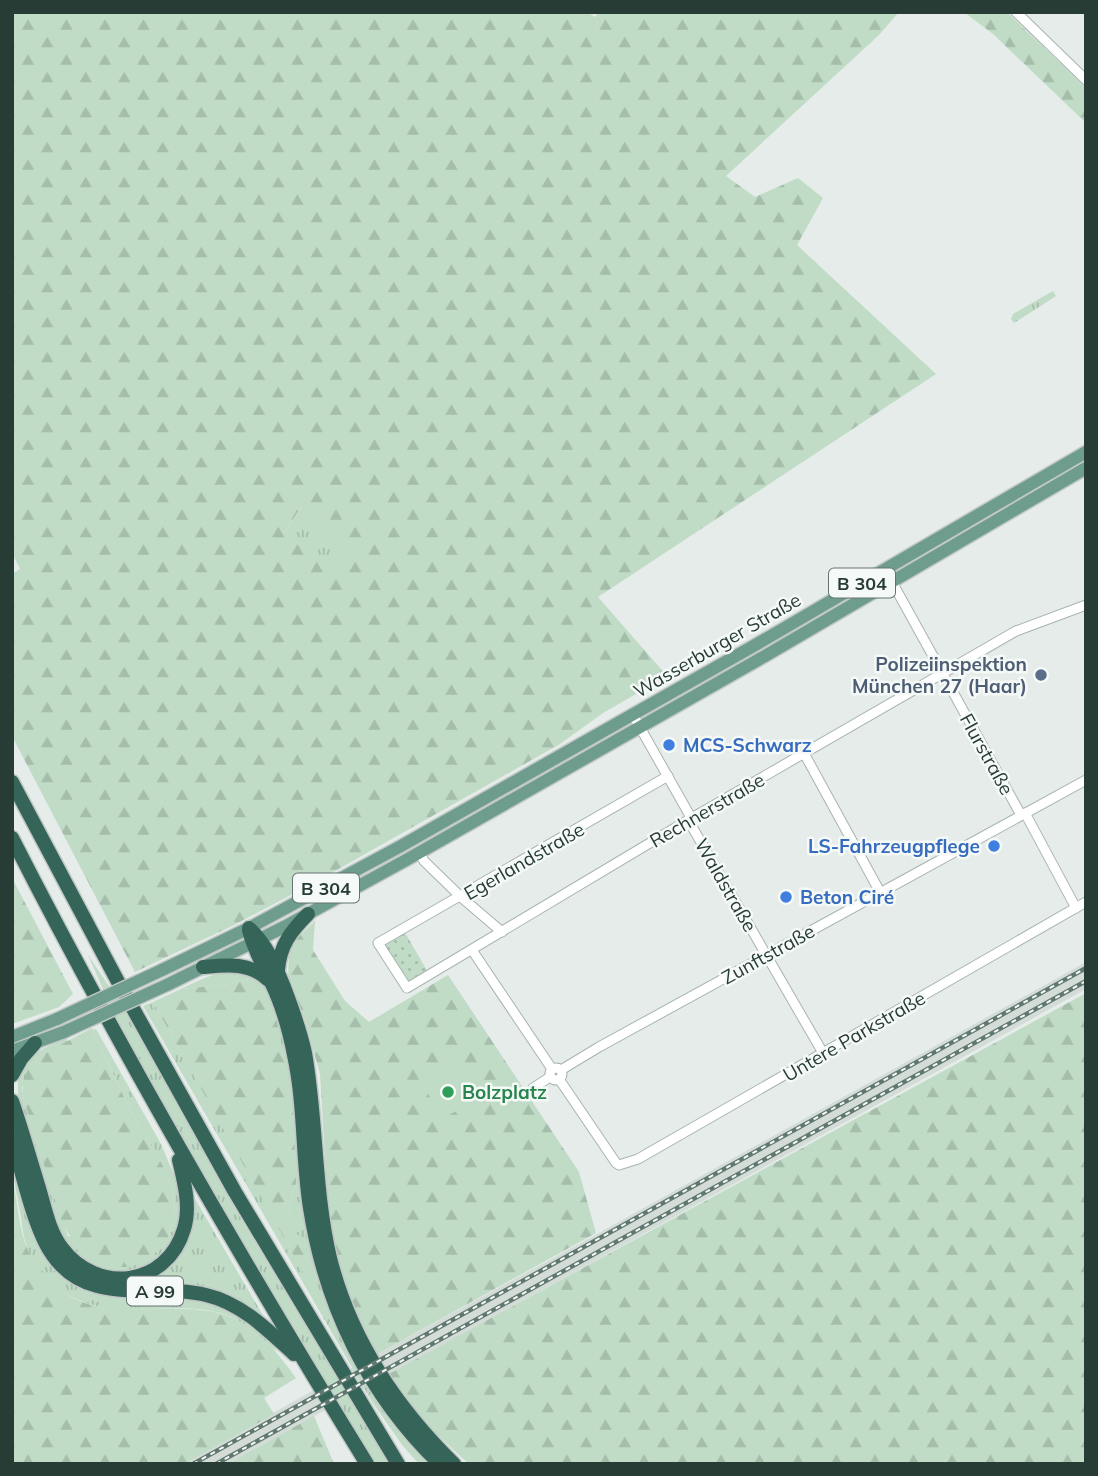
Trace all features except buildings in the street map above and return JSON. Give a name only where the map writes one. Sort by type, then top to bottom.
[{"type":"highway","points":[[12,782],[116,978],[235,1192],[398,1464]]},
{"type":"highway","name":"A 99","points":[[12,838],[175,1145],[367,1464]]},
{"type":"highway","points":[[308,914],[289,934],[280,950],[275,979],[302,1096],[310,1206],[329,1291],[349,1340],[380,1393],[440,1464]]},
{"type":"highway","points":[[254,936],[295,1017],[304,1051],[314,1118],[322,1215],[340,1288],[376,1370],[403,1408],[454,1464]]},
{"type":"highway","points":[[202,967],[222,965],[250,968],[275,979]]},
{"type":"highway","points":[[12,1075],[35,1043]]},
{"type":"highway","points":[[12,1101],[55,1237],[80,1267],[103,1277],[127,1279],[152,1270],[167,1258],[180,1239],[187,1210],[175,1145]]},
{"type":"highway","name":"A 99","points":[[12,1137],[46,1245],[67,1272],[86,1283],[110,1290],[186,1291],[230,1303],[262,1325],[308,1367]]},
{"type":"main road","name":"Wasserburger Straße","points":[[254,936],[401,846],[633,715],[1086,452]]},
{"type":"main road","name":"Wasserburger Straße","points":[[414,855],[1086,468]]},
{"type":"main road","name":"B 304","points":[[12,1037],[162,970],[308,914],[414,855]]},
{"type":"main road","name":"B 304","points":[[12,1051],[64,1032],[169,984],[254,936]]},
{"type":"street","points":[[1016,12],[1086,80]]},
{"type":"street","name":"Flurstraße","points":[[892,582],[1076,908]]},
{"type":"street","name":"Rechnerstraße","points":[[409,988],[690,819],[1016,631],[1086,605]]},
{"type":"street","name":"Waldstraße","points":[[633,715],[668,776],[691,825],[823,1053]]},
{"type":"street","points":[[805,755],[880,892]]},
{"type":"street","name":"Egerlandstraße","points":[[409,988],[379,943],[668,776]]},
{"type":"street","name":"Zunftstraße","points":[[533,1088],[584,1055],[1086,780]]},
{"type":"street","points":[[414,855],[502,932]]},
{"type":"street","name":"Untere Parkstraße","points":[[556,1074],[612,1158],[620,1165],[643,1158],[1086,902]]},
{"type":"street","points":[[472,950],[556,1074]]},
{"type":"shaded area","points":[[1086,962],[1086,989],[228,1464],[184,1464],[377,1354]]},
{"type":"green space","points":[[12,12],[587,12],[595,17],[599,12],[899,12],[879,35],[726,176],[755,197],[798,178],[823,198],[797,245],[936,374],[598,597],[667,676],[603,713],[560,744],[319,880],[234,925],[135,972],[12,736],[12,574],[20,569],[12,553]],"holes":[[[301,507],[351,554],[334,572],[284,533]]]},
{"type":"green space","points":[[964,12],[1007,12],[1086,88],[1086,123],[993,34]]},
{"type":"green space","points":[[1053,291],[1056,296],[1014,323],[1011,319],[1013,314]]},
{"type":"green space","points":[[302,506],[351,554],[334,573],[284,533]]},
{"type":"green space","points":[[989,516],[990,518],[696,690],[714,676]]},
{"type":"green space","points":[[12,878],[73,994],[59,1007],[12,1024]]},
{"type":"green space","points":[[315,921],[313,950],[345,1001],[369,1022],[448,975],[579,1172],[596,1233],[377,1354],[350,1300],[336,1256],[328,1210],[320,1074],[305,1020],[288,978],[289,952],[297,938]]},
{"type":"green space","points":[[404,931],[429,974],[409,986],[383,943]]},
{"type":"green space","points":[[88,955],[131,1019],[240,1217],[389,1464],[374,1464],[203,1176],[119,1025]]},
{"type":"green space","points":[[243,969],[265,983],[252,978],[230,984],[181,989],[218,973]]},
{"type":"green space","points":[[252,978],[265,983],[273,1002],[293,1101],[296,1184],[288,1209],[297,1234],[304,1238],[314,1292],[153,1002],[181,989],[230,984]]},
{"type":"green space","points":[[1086,993],[1086,1464],[469,1464],[418,1417],[389,1374]]},
{"type":"green space","points":[[153,1002],[313,1289],[288,1209],[296,1184],[273,1002],[281,1024],[298,1108],[311,1239],[434,1464],[419,1464],[372,1402],[143,1006]]},
{"type":"green space","points":[[92,1028],[130,1110],[163,1166],[173,1193],[175,1213],[166,1245],[143,1262],[126,1267],[100,1265],[76,1247],[62,1222],[22,1094],[24,1077],[30,1066],[45,1053]]},
{"type":"green space","points":[[96,1029],[161,1144],[179,1187],[182,1205],[177,1237],[154,1264],[125,1274],[88,1266],[61,1238],[20,1109],[18,1093],[18,1081],[25,1063],[41,1050],[66,1038],[67,1043],[45,1053],[22,1087],[22,1094],[68,1236],[143,1262],[166,1244],[175,1213],[173,1193],[163,1166],[130,1110],[93,1030]]},
{"type":"green space","name":"Bolzplatz","points":[[455,1066],[474,1102],[441,1119],[423,1083]]},
{"type":"green space","points":[[12,1149],[42,1245],[159,1294],[219,1303],[268,1335],[277,1352],[247,1326],[226,1315],[189,1309],[110,1309],[81,1301],[55,1286],[35,1263],[26,1244],[15,1185]]},
{"type":"green space","points":[[12,1177],[22,1233],[28,1250],[44,1273],[65,1293],[86,1303],[108,1308],[202,1310],[225,1315],[246,1325],[273,1349],[296,1378],[264,1398],[274,1414],[184,1464],[12,1464]]},
{"type":"green space","points":[[192,1194],[268,1324],[240,1304],[94,1283],[50,1236],[96,1280],[166,1266]]},
{"type":"green space","points":[[314,1416],[334,1464],[228,1464]]},
{"type":"railway","points":[[193,1464],[1086,968]]},
{"type":"railway","points":[[216,1464],[1086,981]]},
{"type":"place","name":"Polizeiinspektion München 27 (Haar)","points":[[1041,675]]},
{"type":"place","name":"MCS-Schwarz","points":[[669,745]]},
{"type":"place","name":"LS-Fahrzeugpflege","points":[[994,846]]},
{"type":"place","name":"Beton Ciré","points":[[786,897]]},
{"type":"place","name":"Bolzplatz","points":[[448,1092]]}]
